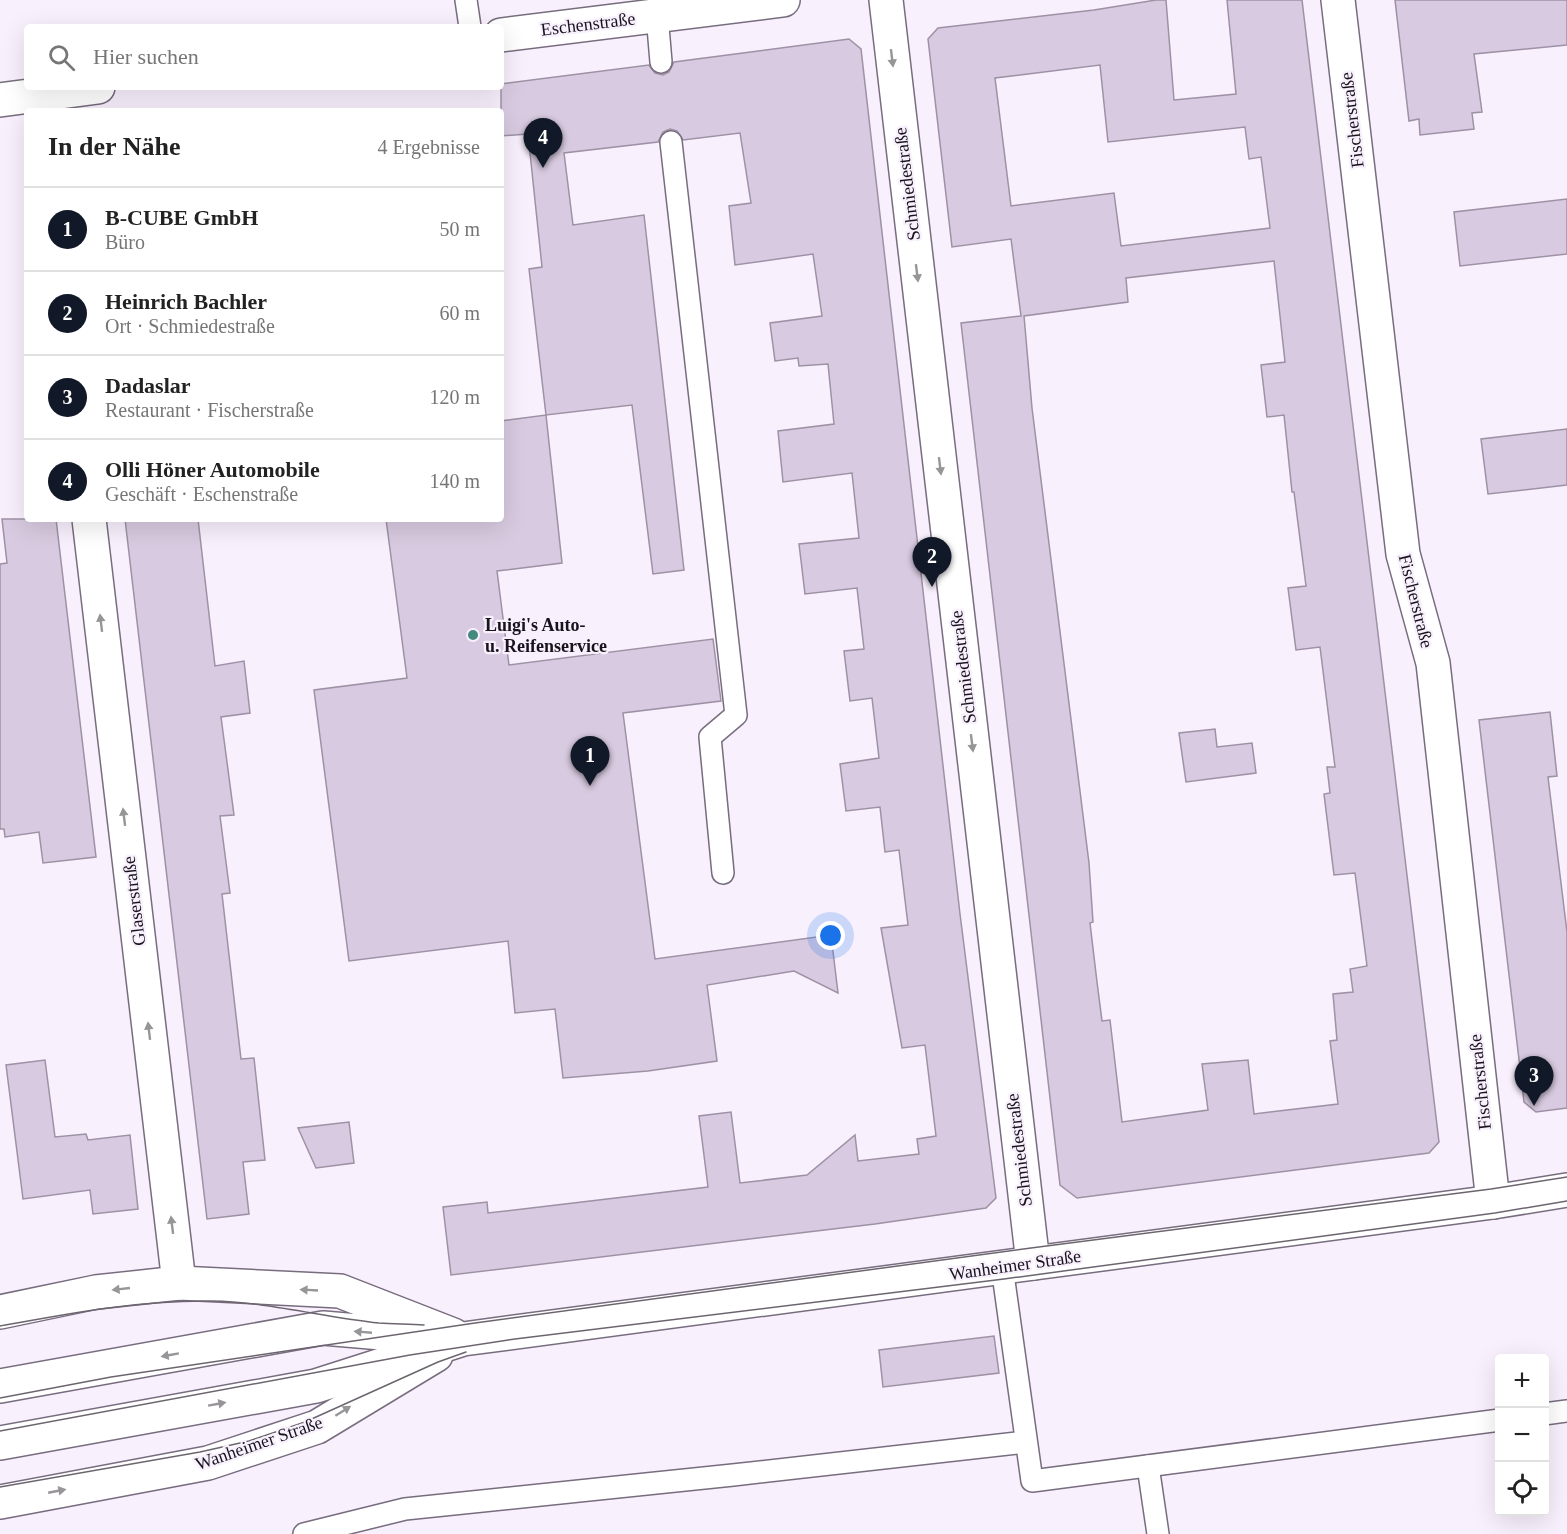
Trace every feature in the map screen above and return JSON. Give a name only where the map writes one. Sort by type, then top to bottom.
[{"type":"street","name":"Eschenstraße","points":[[504,35],[783,0]]},
{"type":"street","name":"Schmiedestraße","points":[[886,0],[1017,1265]]},
{"type":"street","name":"Fischerstraße","points":[[1338,0],[1403,554],[1432,663],[1493,1202]]},
{"type":"street","points":[[0,100],[39,103],[87,90]]},
{"type":"street","name":"Glaserstraße","points":[[89,522],[179,1283]]},
{"type":"street","name":"Wanheimer Straße","points":[[0,1443],[316,1386],[463,1339],[1493,1202],[1567,1190]]},
{"type":"street","name":"Wanheimer Straße","points":[[0,1312],[96,1292],[179,1283],[340,1292],[463,1339]]},
{"type":"street","name":"Wanheimer Straße","points":[[0,1386],[323,1328],[463,1339]]},
{"type":"street","name":"Wanheimer Straße","points":[[0,1502],[207,1463],[317,1427],[463,1339]]},
{"type":"lane","points":[[466,0],[470,24]]},
{"type":"lane","points":[[657,15],[661,62]]},
{"type":"lane","points":[[671,142],[736,715],[710,737],[723,873]]},
{"type":"lane","points":[[1017,1265],[1026,1442],[1032,1481],[1495,1421]]},
{"type":"lane","points":[[1549,1413],[1567,1411]]},
{"type":"lane","points":[[304,1534],[405,1509],[1026,1442]]},
{"type":"lane","points":[[1148,1466],[1158,1534]]},
{"type":"building","points":[[1166,0],[1174,100],[1236,94],[1227,0],[1302,0],[1439,1142],[1429,1153],[1077,1198],[1060,1185],[961,323],[1021,316],[1011,239],[952,247],[928,39],[938,28]],"holes":[[[1100,65],[1108,142],[1245,127],[1249,159],[1261,157],[1270,228],[1121,246],[1114,193],[1011,206],[995,78]],[[1274,261],[1285,362],[1261,365],[1267,417],[1284,415],[1292,492],[1294,492],[1306,586],[1288,588],[1296,650],[1320,647],[1335,767],[1327,767],[1330,793],[1324,794],[1334,875],[1355,873],[1367,966],[1350,969],[1353,992],[1333,994],[1337,1040],[1330,1041],[1338,1104],[1254,1114],[1248,1060],[1202,1064],[1208,1110],[1122,1122],[1110,1020],[1102,1021],[1097,982],[1090,923],[1093,922],[1089,863],[1032,408],[1024,316],[1128,302],[1126,278]]]},
{"type":"building","points":[[1395,0],[1567,0],[1567,45],[1474,54],[1482,112],[1472,113],[1474,129],[1420,135],[1419,119],[1409,121]]},
{"type":"building","points":[[849,39],[861,49],[960,914],[996,1198],[986,1208],[875,1224],[451,1275],[443,1207],[487,1202],[488,1213],[708,1187],[699,1116],[731,1112],[740,1183],[807,1175],[855,1135],[858,1161],[919,1154],[917,1139],[936,1136],[925,1045],[902,1048],[881,928],[908,925],[899,850],[885,852],[880,807],[846,811],[840,764],[879,758],[872,698],[850,701],[844,651],[864,649],[857,588],[805,594],[799,544],[859,538],[852,473],[783,482],[778,431],[834,424],[828,364],[799,366],[798,358],[775,361],[770,323],[822,316],[813,254],[735,265],[729,206],[751,203],[740,133],[683,140],[677,131],[670,129],[663,132],[658,142],[564,153],[573,225],[644,215],[684,570],[653,574],[632,405],[546,415],[529,269],[542,267],[528,134],[504,136],[504,108],[501,108],[501,90],[504,90],[504,84],[649,65],[655,73],[663,75],[669,72],[674,62]]},
{"type":"building","points":[[1567,199],[1567,254],[1460,266],[1454,212]]},
{"type":"building","points":[[546,415],[562,563],[497,571],[509,665],[713,639],[721,701],[623,713],[655,959],[831,935],[838,993],[794,971],[707,985],[717,1061],[648,1071],[563,1078],[555,1009],[515,1013],[508,941],[349,961],[314,690],[407,678],[386,522],[504,522],[504,421]]},
{"type":"building","points":[[1567,429],[1567,485],[1488,494],[1481,439]]},
{"type":"building","points":[[2,519],[56,522],[96,857],[43,863],[39,832],[5,837],[4,829],[0,829],[0,564],[7,563]]},
{"type":"building","points":[[125,522],[198,522],[215,666],[244,661],[250,713],[221,717],[234,815],[220,816],[230,893],[222,894],[241,1059],[254,1058],[265,1160],[243,1162],[249,1214],[207,1219]]},
{"type":"building","points":[[1550,712],[1557,776],[1548,777],[1567,932],[1567,1108],[1536,1112],[1524,1102],[1479,720]]},
{"type":"building","points":[[1215,729],[1217,747],[1252,743],[1256,773],[1186,782],[1179,733]]},
{"type":"building","points":[[45,1060],[55,1137],[86,1134],[88,1140],[130,1135],[138,1209],[93,1214],[90,1190],[23,1199],[6,1065]]},
{"type":"building","points":[[349,1122],[354,1163],[316,1168],[298,1128]]},
{"type":"building","points":[[994,1336],[999,1373],[883,1387],[879,1350]]},
{"type":"tram line","points":[[0,1398],[111,1377],[475,1323],[1491,1189],[1567,1177]]},
{"type":"tram line","points":[[0,1431],[410,1355],[515,1339],[1004,1279],[1495,1213],[1567,1201]]},
{"type":"tram line","points":[[0,1326],[79,1312],[185,1301],[254,1304],[379,1323],[424,1325]]},
{"type":"tram line","points":[[0,1487],[200,1452],[249,1441],[305,1422],[438,1362],[466,1352]]},
{"type":"place","name":"Olli Höner Automobile","points":[[543,168]]},
{"type":"place","name":"Heinrich Bachler","points":[[932,587]]},
{"type":"place","name":"Luigi's Auto- u. Reifenservice","points":[[473,635]]},
{"type":"place","name":"B-CUBE GmbH","points":[[590,786]]},
{"type":"place","name":"Dadaslar","points":[[1534,1106]]}]
